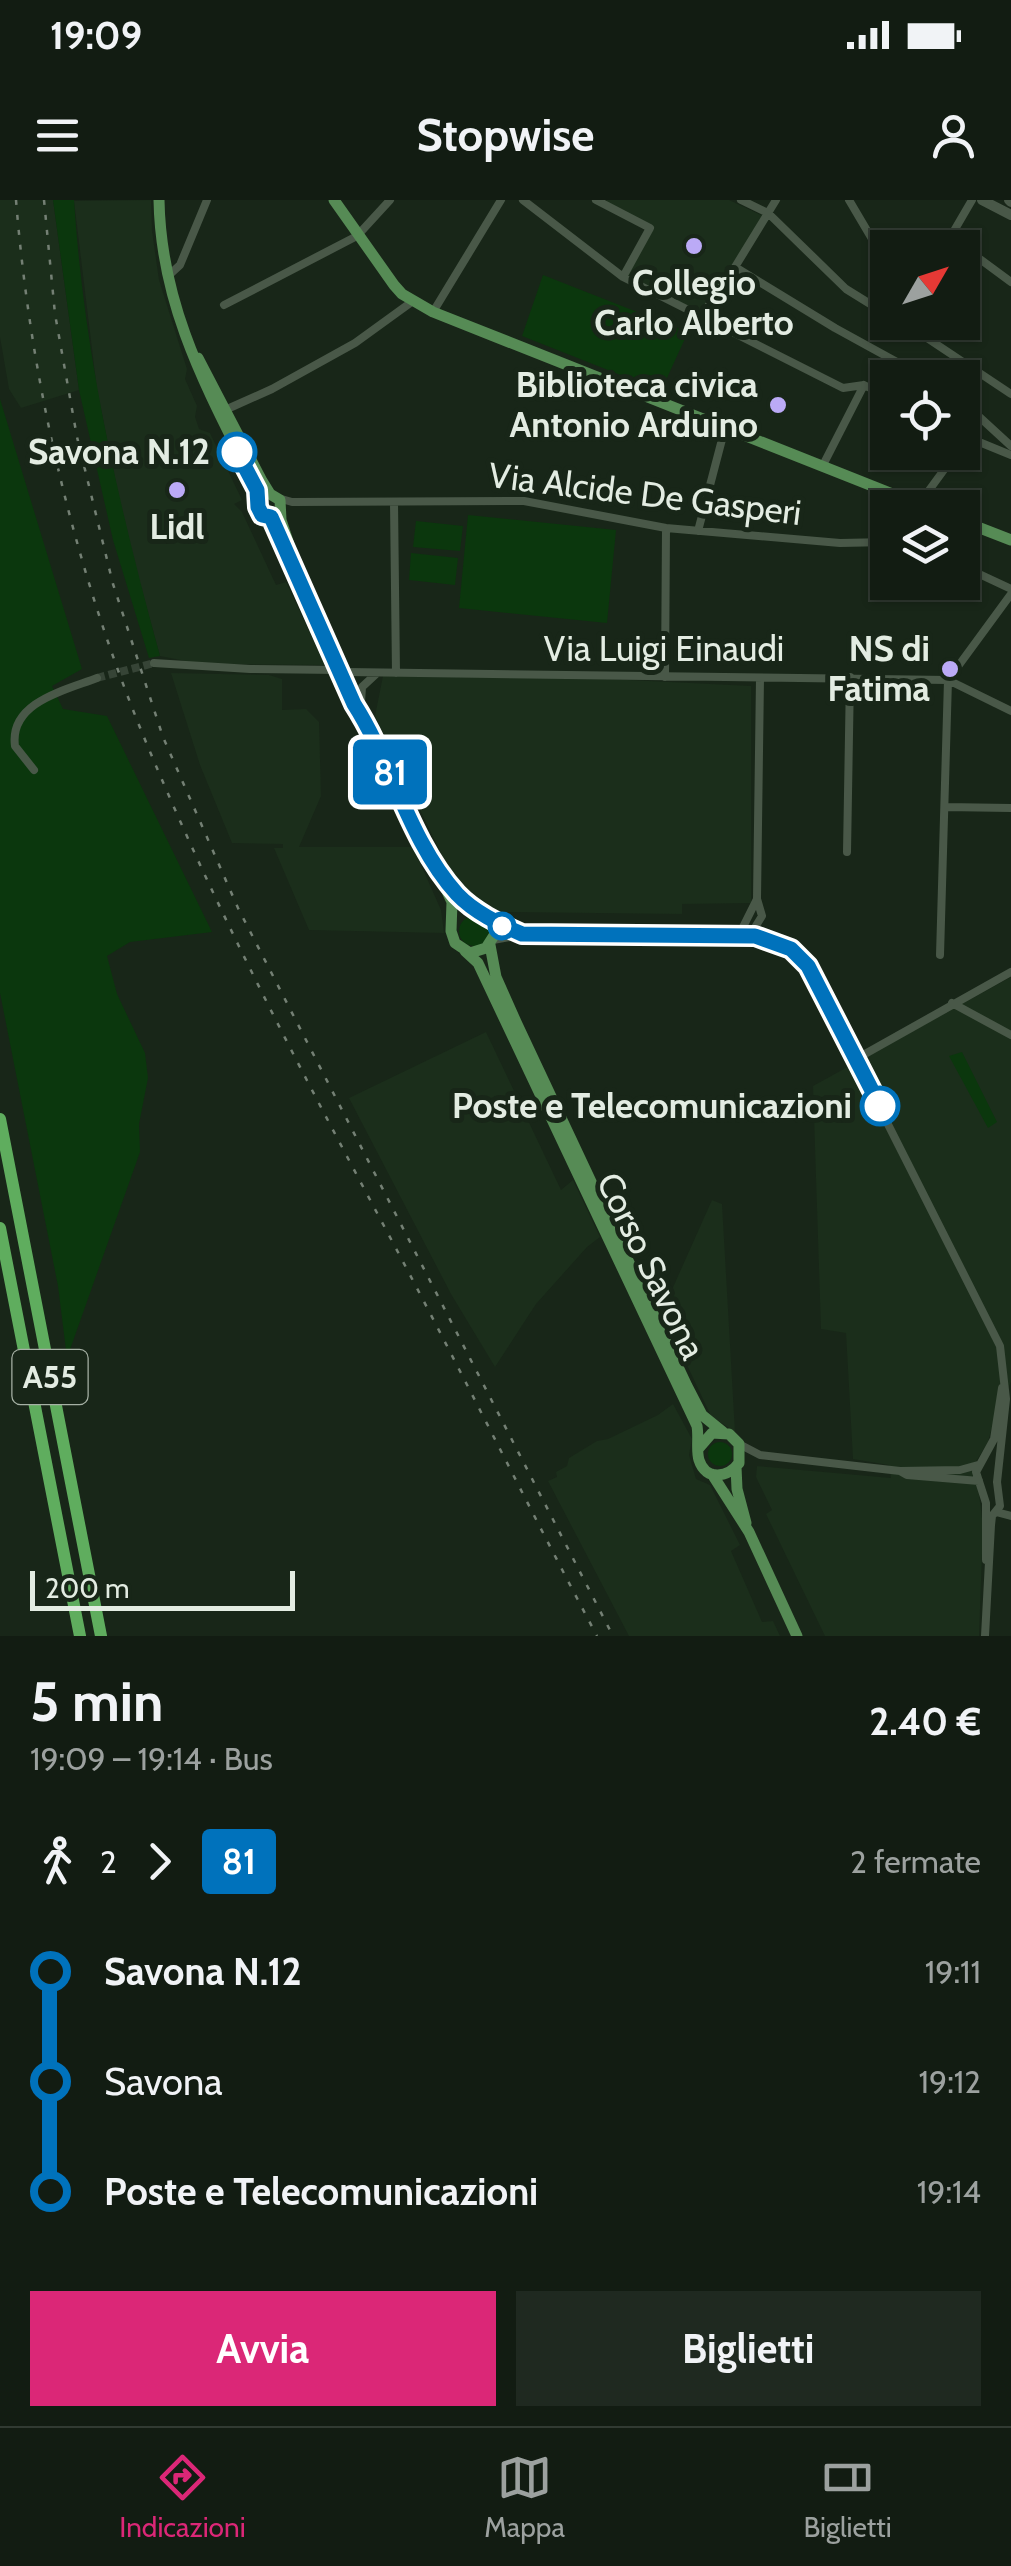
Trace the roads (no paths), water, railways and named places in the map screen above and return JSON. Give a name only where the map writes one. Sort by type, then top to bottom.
[{"type":"highway","name":"A55","points":[[0,1118],[101,1636]]},
{"type":"highway","name":"A55","points":[[0,1228],[78,1636]]},
{"type":"main road","points":[[159,200],[168,276],[197,371],[255,485],[276,504]]},
{"type":"main road","points":[[334,200],[394,286],[433,312],[882,490]]},
{"type":"main road","points":[[188,342],[276,504],[296,571],[438,869],[452,902],[455,944],[476,952],[491,942],[492,921],[458,895],[438,869]]},
{"type":"main road","points":[[980,528],[1011,540]]},
{"type":"main road","points":[[343,671],[361,702],[369,726]]},
{"type":"main road","points":[[452,925],[461,913],[476,910]]},
{"type":"main road","name":"Corso Savona","points":[[491,942],[496,976],[686,1386],[702,1414],[723,1432]]},
{"type":"main road","name":"Corso Savona","points":[[465,951],[478,964],[697,1426],[699,1448]]},
{"type":"main road","points":[[748,1532],[738,1489],[739,1444],[723,1432],[708,1436],[699,1448],[699,1460],[748,1532],[797,1636]]},
{"type":"main road","points":[[712,1474],[722,1475],[738,1465]]},
{"type":"street","points":[[168,276],[180,265],[207,200]]},
{"type":"street","points":[[224,305],[357,236],[390,200]]},
{"type":"street","points":[[433,312],[501,200]]},
{"type":"street","points":[[523,200],[623,277],[843,388],[870,388]]},
{"type":"street","points":[[596,200],[650,228],[623,277]]},
{"type":"street","points":[[741,200],[768,213],[846,289],[870,304]]},
{"type":"street","points":[[700,318],[776,200]]},
{"type":"street","points":[[849,200],[870,236]]},
{"type":"street","points":[[955,230],[972,200]]},
{"type":"street","points":[[990,201],[1011,214]]},
{"type":"street","points":[[980,260],[1011,282]]},
{"type":"street","points":[[736,267],[893,360]]},
{"type":"street","points":[[225,410],[355,343],[413,301]]},
{"type":"street","points":[[934,340],[1011,394]]},
{"type":"street","points":[[822,467],[864,385]]},
{"type":"street","points":[[980,418],[1011,446]]},
{"type":"street","points":[[698,531],[725,428]]},
{"type":"street","points":[[980,445],[1011,456]]},
{"type":"street","name":"Via Alcide De Gasperi","points":[[276,504],[524,501],[666,528],[870,542]]},
{"type":"street","points":[[394,502],[396,673]]},
{"type":"street","points":[[665,677],[666,528]]},
{"type":"street","points":[[940,955],[948,680],[1011,591],[980,575]]},
{"type":"street","name":"Via Luigi Einaudi","points":[[154,662],[380,673],[948,680]]},
{"type":"street","points":[[361,702],[366,680],[380,673]]},
{"type":"street","points":[[34,770],[15,746],[18,722],[39,702],[98,678]]},
{"type":"street","points":[[748,937],[762,916],[757,898],[760,678]]},
{"type":"street","points":[[847,852],[850,678]]},
{"type":"street","points":[[948,680],[1011,711]]},
{"type":"street","points":[[945,807],[1011,808]]},
{"type":"street","points":[[731,937],[743,927],[757,898]]},
{"type":"street","points":[[492,921],[522,934]]},
{"type":"street","points":[[491,942],[522,934],[748,937],[781,944],[808,966],[1000,1346],[1006,1398],[993,1506],[984,1521],[988,1571],[985,1636]]},
{"type":"street","points":[[856,1060],[1011,972]]},
{"type":"street","points":[[952,1003],[1011,1036]]},
{"type":"street","points":[[1004,1384],[990,1452],[976,1472],[993,1506],[1011,1516]]},
{"type":"street","points":[[739,1444],[760,1455],[900,1471],[960,1470],[992,1462],[998,1474]]},
{"type":"street","points":[[738,1465],[760,1455]]},
{"type":"street","points":[[900,1471],[992,1483],[998,1474]]},
{"type":"street","points":[[993,1506],[1011,1508]]},
{"type":"tunnel","points":[[97,678],[154,663]]},
{"type":"railway","points":[[16,200],[33,341],[61,482],[101,620],[151,754],[258,985],[597,1636]]},
{"type":"railway","points":[[44,200],[55,314],[77,437],[113,584],[163,737],[238,908],[613,1636]]},
{"type":"place","name":"Collegio Carlo Alberto","points":[[694,246]]},
{"type":"place","name":"Biblioteca civica Antonio Arduino","points":[[778,405]]},
{"type":"place","name":"Savona N.12","points":[[237,452]]},
{"type":"place","name":"Lidl","points":[[177,490]]},
{"type":"place","name":"NS di Fatima","points":[[950,669]]},
{"type":"place","name":"Poste e Telecomunicazioni","points":[[880,1106]]}]
